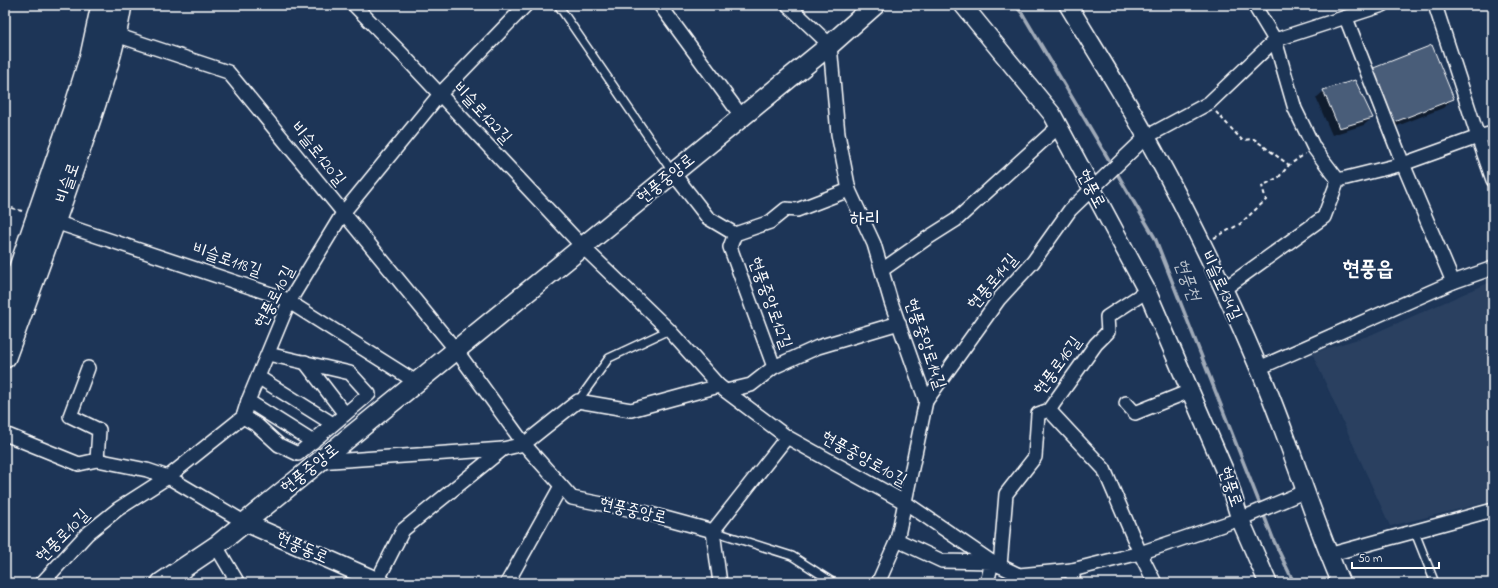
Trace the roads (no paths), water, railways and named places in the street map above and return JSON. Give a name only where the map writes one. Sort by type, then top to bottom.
[{"type":"main road","name":"비슬로","points":[[5,310],[76,104],[91,56],[102,5]]},
{"type":"main road","name":"비슬로","points":[[5,357],[55,222],[94,106],[116,35],[121,5]]},
{"type":"main road","name":"현풍중앙로","points":[[161,583],[216,546],[830,46],[875,5]]},
{"type":"street","name":"비슬로122길","points":[[354,5],[583,246]]},
{"type":"street","name":"현풍로10길","points":[[42,583],[87,534],[118,509],[168,477],[243,417],[289,302],[343,213],[440,94],[526,5]]},
{"type":"street","points":[[660,5],[742,118]]},
{"type":"street","points":[[788,5],[830,46]]},
{"type":"street","name":"현풍로","points":[[963,5],[1052,114],[1147,292],[1226,474],[1240,518],[1268,583]]},
{"type":"street","name":"비슬로134길","points":[[1068,5],[1146,137],[1224,289],[1259,368],[1306,491],[1328,555],[1341,583]]},
{"type":"street","points":[[1254,5],[1275,40],[1295,108],[1314,148],[1338,180]]},
{"type":"street","points":[[1275,40],[1383,5]]},
{"type":"street","points":[[1435,5],[1493,180]]},
{"type":"street","points":[[1346,18],[1403,164],[1454,282]]},
{"type":"street","name":"비슬로120길","points":[[116,35],[228,72],[456,350]]},
{"type":"street","name":"현풍로14길","points":[[926,401],[999,299],[1033,262],[1070,210],[1146,137],[1209,103],[1275,40]]},
{"type":"street","name":"현풍중앙로14길","points":[[830,46],[838,134],[848,190],[874,244],[926,401],[906,503],[897,540],[878,583]]},
{"type":"street","points":[[882,270],[956,220],[1058,126]]},
{"type":"street","points":[[1338,180],[1403,164],[1478,137],[1493,134]]},
{"type":"street","points":[[673,173],[708,218],[735,234],[770,222],[786,209],[797,210],[848,190]]},
{"type":"street","points":[[1224,289],[1324,217],[1338,180]]},
{"type":"street","name":"비슬로118길","points":[[55,222],[283,298],[416,382]]},
{"type":"street","name":"현풍중앙로12길","points":[[735,234],[730,247],[774,367],[818,347],[899,323]]},
{"type":"street","name":"현풍중앙로10길","points":[[583,246],[669,330],[722,389],[787,437],[906,503],[1018,579],[1072,570],[1140,554],[1240,518],[1306,491]]},
{"type":"street","points":[[1259,368],[1454,282],[1493,268]]},
{"type":"street","name":"현풍로16길","points":[[987,583],[996,564],[1006,494],[1034,457],[1038,414],[1050,410],[1096,344],[1108,332],[1107,317],[1147,292]]},
{"type":"street","name":"현풍중앙로","points":[[456,350],[524,444],[572,498],[643,512],[713,531]]},
{"type":"street","points":[[243,417],[257,425],[278,445],[298,454],[369,394],[350,373],[268,354]]},
{"type":"street","points":[[305,362],[345,414]]},
{"type":"street","points":[[318,462],[503,449],[524,444],[578,401],[631,410],[722,389],[751,385],[774,367]]},
{"type":"street","points":[[88,368],[70,416],[98,430],[97,460]]},
{"type":"street","points":[[258,377],[333,424]]},
{"type":"street","points":[[1126,403],[1135,413],[1190,391]]},
{"type":"street","points":[[248,402],[313,442]]},
{"type":"street","points":[[1050,410],[1104,470],[1140,554],[1155,583]]},
{"type":"street","points":[[5,434],[79,464],[97,460],[147,470],[168,477],[244,522]]},
{"type":"street","points":[[720,583],[713,531],[787,437]]},
{"type":"street","points":[[380,582],[403,530],[503,449]]},
{"type":"street","points":[[507,583],[561,486]]},
{"type":"street","points":[[1328,555],[1414,530],[1493,510]]},
{"type":"street","name":"현풍동로","points":[[244,522],[380,582]]},
{"type":"street","name":"현풍중앙로10길","points":[[897,540],[942,561],[996,564]]},
{"type":"street","points":[[216,546],[238,583]]},
{"type":"street","points":[[1072,570],[1074,583]]},
{"type":"lane","points":[[558,5],[673,173]]},
{"type":"lane","points":[[578,401],[609,358],[669,330]]},
{"type":"lane","points":[[1414,530],[1435,583]]},
{"type":"lane","points":[[713,531],[792,556],[834,583]]},
{"type":"waterway","name":"현풍천","points":[[1015,5],[1022,13],[1112,165]]},
{"type":"waterway","name":"현풍천","points":[[1115,170],[1155,238],[1261,507]]},
{"type":"waterway","name":"현풍천","points":[[1263,513],[1274,541],[1294,583]]},
{"type":"district","name":"하리","points":[[865,219]]},
{"type":"district","name":"현풍읍","points":[[1368,270]]}]
